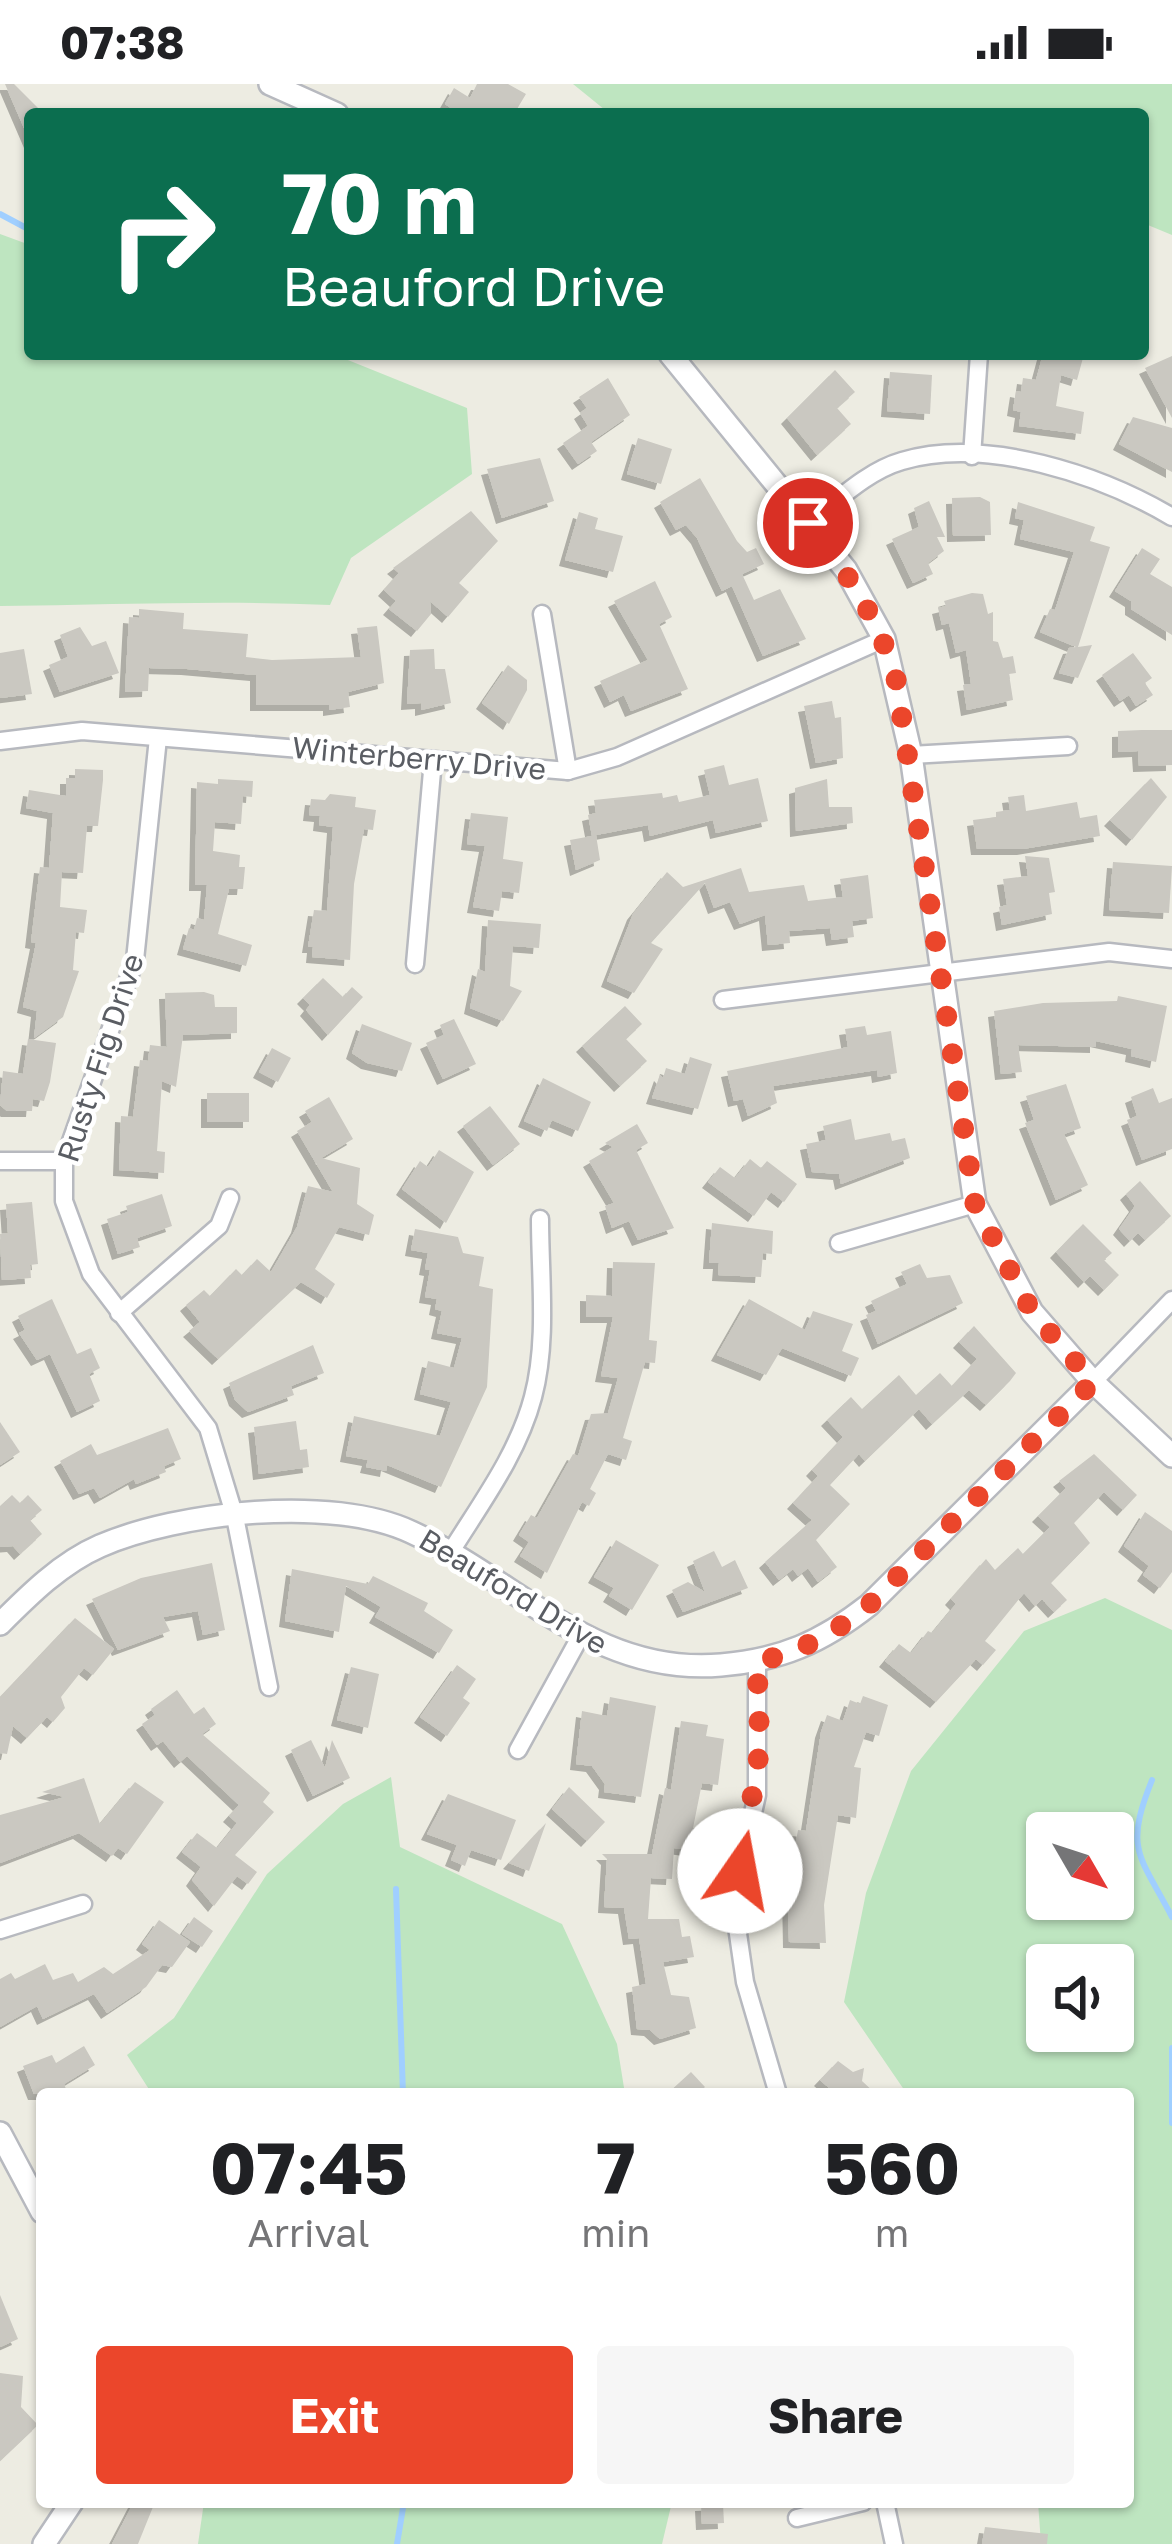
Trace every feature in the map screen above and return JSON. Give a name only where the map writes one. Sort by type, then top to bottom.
[{"type":"street","points":[[270,84],[324,108]]},
{"type":"street","points":[[675,360],[846,570],[884,639],[911,754],[975,1204],[1032,1312],[1093,1382],[1172,1456]]},
{"type":"street","points":[[972,456],[980,360]]},
{"type":"street","points":[[808,523],[864,480],[901,461],[972,456],[1079,471],[1120,486],[1172,517]]},
{"type":"street","points":[[542,614],[568,771]]},
{"type":"street","name":"Winterberry Drive","points":[[0,741],[82,731],[568,771],[617,757],[884,639]]},
{"type":"street","name":"Rusty Fig Drive","points":[[158,738],[135,960],[64,1161],[64,1201],[75,1241],[119,1313],[208,1428],[235,1517],[269,1688]]},
{"type":"street","points":[[911,754],[1068,746]]},
{"type":"street","points":[[415,964],[433,760]]},
{"type":"street","points":[[723,1000],[1109,952],[1172,959]]},
{"type":"street","points":[[0,1161],[64,1161]]},
{"type":"street","points":[[119,1313],[219,1226],[230,1198]]},
{"type":"street","points":[[839,1243],[975,1204]]},
{"type":"street","points":[[450,1553],[516,1445],[534,1396],[540,1356],[540,1219]]},
{"type":"street","points":[[1093,1382],[1172,1300]]},
{"type":"street","name":"Beauford Drive","points":[[4,1611],[96,1547],[143,1530],[235,1517],[344,1513],[408,1530],[580,1637],[659,1665],[757,1662],[795,1653],[833,1633],[869,1605],[1093,1382]]},
{"type":"street","points":[[518,1750],[580,1637]]},
{"type":"street","points":[[757,1662],[760,1748],[736,1920],[745,1982],[776,2088]]},
{"type":"street","points":[[0,1930],[83,1904]]},
{"type":"street","points":[[0,2133],[36,2201]]},
{"type":"street","points":[[44,2544],[68,2508]]},
{"type":"street","points":[[797,2518],[838,2508]]},
{"type":"street","points":[[886,2508],[894,2544]]},
{"type":"green space","points":[[573,84],[1172,84],[1172,235],[1149,225],[1149,108],[603,108]]},
{"type":"green space","points":[[0,234],[24,243],[24,360],[348,360],[467,408],[472,474],[351,558],[330,605],[0,606]]},
{"type":"green space","points":[[1105,1598],[1172,1630],[1172,2544],[1041,2544],[1038,2508],[1134,2508],[1134,2088],[903,2088],[844,2002],[866,1893],[911,1771],[1024,1631]]},
{"type":"green space","points":[[391,1777],[400,1847],[562,1924],[617,2044],[624,2088],[148,2088],[127,2055],[174,2018],[267,1874],[343,1804]]},
{"type":"green space","points":[[203,2508],[671,2508],[662,2544],[198,2544]]},
{"type":"building","points":[[5,84],[14,84],[38,108],[24,108],[24,128]]},
{"type":"building","points":[[477,84],[508,84],[526,94],[518,108],[451,108],[445,104],[454,88],[470,98]]},
{"type":"building","points":[[1172,356],[1172,418],[1145,368]]},
{"type":"building","points":[[1041,360],[1082,360],[1077,380],[1061,375],[1056,406],[1084,412],[1081,434],[1019,426],[1021,412],[1013,410],[1016,391],[1021,392],[1023,378],[1036,380]]},
{"type":"building","points":[[835,370],[855,392],[837,408],[851,424],[817,455],[787,418]]},
{"type":"building","points":[[890,372],[932,375],[930,414],[887,411]]},
{"type":"building","points":[[608,378],[630,415],[591,442],[597,451],[578,464],[563,443],[588,426],[580,413],[587,408],[579,397]]},
{"type":"building","points":[[1133,417],[1172,428],[1172,472],[1119,444]]},
{"type":"building","points":[[638,438],[672,449],[661,484],[627,474]]},
{"type":"building","points":[[540,458],[554,501],[502,518],[487,469]]},
{"type":"building","points":[[700,478],[737,541],[747,552],[756,548],[764,564],[742,574],[754,600],[780,589],[806,639],[763,656],[732,586],[722,591],[686,525],[676,530],[660,502]]},
{"type":"building","points":[[980,497],[990,502],[991,535],[953,536],[952,498]]},
{"type":"building","points":[[929,501],[945,537],[937,537],[944,551],[928,563],[933,574],[913,583],[892,539],[919,527],[914,508]]},
{"type":"building","points":[[1018,502],[1095,527],[1090,541],[1110,547],[1078,647],[1092,645],[1078,678],[1059,673],[1069,648],[1076,647],[1040,632],[1050,609],[1055,610],[1074,552],[1020,539],[1024,520],[1015,518]]},
{"type":"building","points":[[471,511],[498,541],[459,583],[469,592],[448,617],[430,601],[431,614],[417,631],[389,609],[396,601],[384,590],[399,573],[393,568]]},
{"type":"building","points":[[579,512],[598,518],[595,529],[623,536],[613,572],[565,560]]},
{"type":"building","points":[[1142,548],[1160,559],[1150,574],[1172,587],[1172,635],[1131,609],[1131,601],[1115,591]]},
{"type":"building","points":[[655,581],[672,617],[659,624],[688,689],[631,711],[624,695],[610,702],[600,681],[648,660],[614,601]]},
{"type":"building","points":[[983,594],[988,614],[993,612],[993,641],[998,642],[1003,658],[1013,656],[1016,673],[1009,674],[1013,700],[967,710],[963,685],[971,684],[966,650],[956,653],[949,623],[942,625],[938,608],[946,606],[944,601]]},
{"type":"building","points":[[139,609],[184,613],[183,629],[248,634],[246,657],[272,660],[361,657],[357,628],[377,626],[384,683],[348,692],[350,707],[329,710],[329,705],[256,705],[256,675],[149,668],[148,691],[125,692],[129,617],[139,618]]},
{"type":"building","points":[[80,627],[92,646],[106,641],[119,673],[60,692],[49,665],[68,657],[60,635]]},
{"type":"building","points":[[24,649],[32,694],[0,698],[0,653]]},
{"type":"building","points":[[434,649],[435,669],[445,669],[451,703],[421,710],[421,703],[407,704],[410,650]]},
{"type":"building","points":[[1133,653],[1152,678],[1145,683],[1153,695],[1136,706],[1129,695],[1120,701],[1102,675]]},
{"type":"building","points":[[508,665],[527,680],[527,690],[509,724],[482,703]]},
{"type":"building","points":[[832,701],[835,718],[841,717],[843,758],[816,763],[804,706]]},
{"type":"building","points":[[1172,730],[1172,765],[1139,766],[1138,751],[1118,752],[1118,731]]},
{"type":"building","points":[[724,765],[729,785],[758,778],[768,821],[716,833],[713,820],[650,836],[648,825],[596,835],[600,860],[576,870],[570,840],[592,836],[588,815],[596,813],[594,800],[662,793],[663,798],[677,795],[679,802],[710,795],[704,770]]},
{"type":"building","points":[[75,769],[103,770],[98,826],[87,826],[83,873],[62,872],[60,907],[87,910],[84,933],[76,932],[73,970],[79,971],[63,1017],[34,1038],[37,1011],[23,1007],[36,943],[31,942],[40,867],[49,868],[53,813],[26,808],[29,790],[66,796],[66,778],[75,778]]},
{"type":"building","points":[[1151,778],[1167,797],[1132,840],[1110,820]]},
{"type":"building","points":[[218,779],[253,781],[252,797],[243,796],[241,824],[215,822],[213,851],[240,855],[239,867],[245,867],[243,889],[229,889],[218,934],[252,945],[246,966],[183,949],[189,928],[194,930],[197,918],[204,920],[207,885],[195,885],[197,782],[218,784]]},
{"type":"building","points":[[827,779],[829,807],[852,807],[853,823],[796,831],[795,788]]},
{"type":"building","points":[[330,794],[356,797],[355,807],[376,810],[373,830],[364,829],[354,884],[350,960],[312,957],[313,947],[308,947],[314,910],[327,911],[333,827],[319,825],[320,816],[309,815],[311,799],[325,800]]},
{"type":"building","points":[[1024,795],[1026,811],[1077,802],[1080,818],[1097,815],[1100,836],[1023,849],[977,849],[973,820],[996,817],[996,812],[1010,810],[1008,797]]},
{"type":"building","points":[[471,813],[508,817],[503,859],[523,862],[519,893],[502,891],[499,911],[473,907],[485,846],[467,844]]},
{"type":"building","points":[[1025,856],[1049,858],[1055,892],[1049,893],[1052,914],[1002,925],[999,907],[1007,905],[1003,879],[1028,876]]},
{"type":"building","points":[[1113,862],[1172,866],[1169,913],[1109,910]]},
{"type":"building","points":[[741,868],[749,892],[804,885],[808,901],[843,897],[840,879],[868,875],[873,918],[852,921],[854,937],[832,940],[830,928],[789,931],[790,943],[768,945],[765,915],[740,924],[730,902],[714,908],[705,883],[651,943],[663,949],[634,993],[607,981],[633,914],[667,872],[683,887]]},
{"type":"building","points":[[488,920],[541,924],[539,948],[513,946],[510,986],[522,991],[503,1021],[470,1008],[478,969],[485,972]]},
{"type":"building","points":[[323,978],[343,997],[352,987],[363,997],[328,1035],[306,1010],[310,1005],[303,998]]},
{"type":"building","points":[[165,993],[214,995],[215,1007],[237,1007],[237,1033],[183,1035],[176,1087],[162,1081],[157,1151],[165,1152],[164,1173],[119,1170],[121,1116],[133,1117],[140,1060],[148,1061],[150,1045],[167,1047]]},
{"type":"building","points":[[1118,996],[1167,1006],[1156,1062],[1131,1056],[1132,1049],[1096,1041],[1096,1047],[1018,1045],[1022,1072],[1001,1074],[994,1011],[1043,1003],[1117,1001]]},
{"type":"building","points":[[625,1006],[642,1024],[626,1039],[647,1061],[620,1086],[582,1046]]},
{"type":"building","points":[[454,1019],[476,1064],[443,1079],[426,1043],[444,1035],[440,1025]]},
{"type":"building","points":[[362,1024],[412,1043],[402,1071],[367,1063],[352,1053]]},
{"type":"building","points":[[865,1026],[867,1035],[891,1031],[897,1073],[878,1077],[877,1070],[773,1086],[777,1103],[748,1116],[743,1099],[734,1101],[727,1071],[848,1047],[845,1029]]},
{"type":"building","points":[[28,1039],[56,1043],[50,1082],[44,1101],[33,1099],[32,1111],[7,1111],[0,1105],[3,1071],[23,1074]]},
{"type":"building","points":[[272,1048],[291,1058],[278,1082],[259,1072]]},
{"type":"building","points":[[690,1057],[712,1064],[698,1109],[652,1098],[666,1068],[685,1074]]},
{"type":"building","points":[[543,1078],[591,1102],[578,1131],[552,1120],[547,1131],[524,1121]]},
{"type":"building","points":[[1066,1084],[1081,1128],[1064,1134],[1088,1185],[1056,1200],[1025,1123],[1034,1120],[1026,1096]]},
{"type":"building","points":[[1153,1088],[1159,1103],[1172,1098],[1172,1149],[1142,1160],[1127,1120],[1137,1116],[1131,1097]]},
{"type":"building","points":[[207,1093],[249,1093],[249,1122],[207,1122]]},
{"type":"building","points":[[329,1097],[353,1139],[321,1158],[360,1168],[357,1204],[374,1215],[369,1235],[339,1227],[315,1269],[335,1284],[327,1298],[301,1282],[218,1359],[189,1331],[200,1322],[186,1305],[204,1290],[210,1296],[236,1269],[242,1275],[257,1259],[271,1272],[297,1227],[308,1186],[333,1192],[297,1131],[312,1122],[305,1111]]},
{"type":"building","points":[[490,1106],[520,1144],[493,1165],[463,1126]]},
{"type":"building","points":[[851,1119],[855,1140],[890,1133],[892,1141],[905,1138],[910,1158],[841,1184],[839,1174],[812,1172],[806,1144],[826,1140],[823,1126]]},
{"type":"building","points":[[637,1124],[648,1143],[636,1150],[674,1228],[638,1240],[629,1221],[612,1228],[605,1206],[614,1203],[589,1161],[613,1147],[605,1143]]},
{"type":"building","points":[[439,1150],[474,1172],[446,1223],[402,1189],[420,1161],[428,1167]]},
{"type":"building","points":[[750,1159],[761,1168],[767,1161],[797,1184],[784,1202],[771,1192],[754,1216],[708,1182],[720,1167],[735,1178]]},
{"type":"building","points":[[1140,1181],[1171,1216],[1145,1240],[1138,1233],[1130,1241],[1119,1229],[1135,1206],[1126,1194]]},
{"type":"building","points":[[162,1194],[172,1226],[137,1238],[140,1247],[118,1254],[107,1219],[128,1212],[126,1206]]},
{"type":"building","points":[[32,1202],[38,1264],[30,1265],[31,1278],[2,1280],[0,1234],[8,1233],[6,1204]]},
{"type":"building","points":[[712,1223],[773,1231],[772,1254],[763,1253],[761,1277],[718,1275],[719,1263],[709,1263]]},
{"type":"building","points":[[1083,1224],[1112,1253],[1104,1260],[1119,1275],[1104,1290],[1090,1276],[1084,1282],[1056,1252]]},
{"type":"building","points":[[415,1229],[458,1237],[463,1253],[484,1257],[479,1286],[493,1289],[487,1387],[441,1487],[387,1465],[386,1471],[366,1467],[368,1460],[346,1456],[354,1416],[440,1436],[451,1402],[420,1394],[428,1361],[454,1368],[462,1338],[437,1333],[442,1311],[435,1309],[437,1299],[425,1297],[428,1253],[411,1250]]},
{"type":"building","points":[[613,1262],[655,1263],[649,1340],[657,1341],[655,1363],[645,1362],[623,1438],[632,1441],[626,1460],[608,1454],[590,1489],[596,1493],[589,1506],[582,1502],[547,1573],[520,1556],[529,1542],[519,1535],[531,1515],[537,1518],[573,1454],[578,1456],[591,1414],[608,1413],[618,1378],[601,1376],[613,1317],[586,1317],[586,1295],[612,1296]]},
{"type":"building","points":[[920,1264],[927,1278],[950,1275],[963,1303],[878,1344],[866,1315],[876,1311],[871,1301],[907,1284],[901,1272]]},
{"type":"building","points":[[52,1299],[77,1354],[91,1348],[100,1368],[89,1374],[100,1401],[77,1412],[50,1354],[37,1360],[19,1333],[25,1330],[18,1316]]},
{"type":"building","points":[[749,1299],[805,1330],[813,1311],[853,1324],[842,1351],[859,1358],[851,1376],[782,1348],[766,1375],[717,1355]]},
{"type":"building","points":[[974,1326],[1016,1373],[1010,1381],[986,1405],[969,1390],[932,1424],[919,1409],[865,1461],[859,1454],[830,1485],[850,1504],[816,1540],[837,1567],[818,1582],[808,1568],[798,1576],[793,1569],[779,1580],[765,1562],[812,1520],[793,1503],[818,1476],[812,1470],[843,1437],[827,1420],[851,1397],[862,1409],[899,1375],[916,1395],[940,1373],[952,1386],[977,1359],[959,1342]]},
{"type":"building","points":[[313,1345],[324,1373],[291,1386],[294,1395],[248,1412],[235,1400],[229,1383]]},
{"type":"building","points":[[296,1421],[300,1450],[307,1449],[309,1467],[259,1474],[254,1427]]},
{"type":"building","points":[[0,1422],[20,1452],[0,1465]]},
{"type":"building","points":[[168,1428],[181,1459],[164,1466],[166,1472],[136,1484],[134,1479],[100,1498],[94,1488],[79,1494],[60,1461],[91,1444],[97,1455]]},
{"type":"building","points":[[1094,1454],[1137,1495],[1123,1510],[1104,1492],[1074,1523],[1090,1543],[1051,1583],[1067,1600],[1054,1612],[1042,1599],[1035,1606],[1024,1593],[985,1641],[996,1650],[983,1665],[976,1659],[936,1702],[885,1661],[899,1644],[911,1653],[928,1631],[932,1633],[956,1604],[951,1599],[986,1559],[995,1570],[1018,1548],[1023,1554],[1050,1527],[1038,1516],[1066,1488],[1059,1481]]},
{"type":"building","points":[[12,1495],[20,1503],[28,1495],[42,1510],[30,1520],[42,1534],[20,1554],[13,1546],[0,1547],[0,1506]]},
{"type":"building","points":[[1145,1512],[1172,1531],[1172,1572],[1160,1588],[1143,1575],[1149,1566],[1124,1546]]},
{"type":"building","points":[[616,1540],[659,1565],[632,1610],[609,1596],[614,1588],[594,1577]]},
{"type":"building","points":[[714,1551],[722,1567],[735,1560],[748,1588],[683,1612],[672,1590],[688,1582],[705,1592],[693,1561]]},
{"type":"building","points":[[212,1563],[225,1630],[203,1635],[198,1611],[163,1617],[170,1631],[118,1650],[92,1599],[141,1578]]},
{"type":"building","points":[[292,1569],[368,1584],[373,1576],[428,1603],[424,1611],[453,1630],[439,1653],[375,1617],[381,1607],[346,1586],[339,1632],[285,1621]]},
{"type":"building","points":[[75,1618],[114,1649],[93,1675],[84,1668],[61,1697],[65,1708],[53,1722],[47,1717],[27,1738],[13,1726],[7,1754],[0,1753],[0,1697]]},
{"type":"building","points":[[457,1665],[476,1679],[463,1698],[470,1703],[447,1736],[420,1717]]},
{"type":"building","points":[[351,1667],[379,1674],[368,1728],[337,1720]]},
{"type":"building","points":[[177,1690],[194,1714],[204,1707],[216,1724],[202,1734],[270,1793],[263,1802],[274,1812],[235,1855],[257,1872],[248,1884],[237,1876],[214,1906],[192,1880],[201,1867],[182,1852],[197,1833],[217,1848],[237,1823],[229,1816],[239,1805],[187,1756],[180,1762],[163,1741],[157,1745],[142,1724],[155,1715],[151,1709]]},
{"type":"building","points":[[863,1696],[888,1705],[879,1736],[866,1732],[854,1767],[861,1768],[856,1818],[838,1815],[824,1905],[826,1943],[789,1942],[788,1887],[798,1830],[806,1831],[821,1732],[827,1715],[843,1721],[850,1700],[860,1704]]},
{"type":"building","points":[[610,1697],[656,1706],[641,1797],[604,1792],[605,1784],[592,1766],[576,1764],[582,1711],[607,1716]]},
{"type":"building","points":[[681,1721],[708,1725],[706,1736],[724,1739],[718,1785],[702,1783],[693,1828],[701,1829],[697,1851],[674,1848],[672,1879],[651,1878],[648,1919],[679,1919],[682,1937],[690,1936],[694,1957],[663,1962],[671,1995],[689,1997],[696,2028],[660,2039],[650,2030],[637,2029],[632,1987],[646,1984],[639,1938],[629,1939],[624,1908],[604,1907],[607,1859],[602,1854],[652,1854],[665,1788],[671,1790]]},
{"type":"building","points":[[311,1740],[325,1768],[332,1740],[350,1778],[313,1796],[291,1750]]},
{"type":"building","points":[[84,1778],[100,1824],[135,1782],[164,1802],[127,1854],[118,1848],[112,1856],[79,1833],[0,1863],[0,1815],[65,1797],[42,1792]]},
{"type":"building","points":[[569,1787],[605,1822],[587,1841],[552,1809]]},
{"type":"building","points":[[448,1794],[516,1820],[501,1860],[471,1850],[465,1866],[451,1860],[457,1845],[427,1834]]},
{"type":"building","points":[[546,1823],[529,1871],[509,1863]]},
{"type":"building","points":[[194,1917],[213,1931],[202,1947],[182,1934]]},
{"type":"building","points":[[159,1920],[190,1942],[172,1967],[162,1965],[146,1987],[107,2013],[94,1994],[43,2019],[37,2006],[0,2027],[0,1979],[11,1973],[15,1979],[45,1964],[53,1980],[73,1973],[78,1982],[104,1967],[113,1974],[150,1950],[142,1944]]},
{"type":"building","points":[[84,2046],[95,2065],[64,2084],[66,2088],[36,2088],[34,2094],[23,2066],[52,2055],[56,2063]]},
{"type":"building","points":[[838,2061],[853,2072],[864,2068],[862,2081],[870,2088],[829,2088],[820,2080]]},
{"type":"building","points":[[691,2072],[705,2087],[704,2088],[674,2088]]},
{"type":"building","points":[[0,2295],[18,2339],[0,2347]]},
{"type":"building","points":[[0,2373],[23,2376],[21,2407],[36,2427],[0,2461]]},
{"type":"building","points":[[131,2508],[153,2508],[138,2544],[112,2544]]},
{"type":"building","points":[[701,2508],[723,2508],[724,2523],[702,2524]]},
{"type":"building","points":[[985,2527],[1048,2534],[1047,2544],[982,2544]]},
{"type":"waterway","points":[[0,214],[24,227]]},
{"type":"waterway","points":[[1152,1780],[1139,1822],[1139,1851],[1172,1917]]},
{"type":"waterway","points":[[396,1889],[403,2088]]},
{"type":"waterway","points":[[1172,2048],[1172,2123]]},
{"type":"waterway","points":[[397,2544],[403,2508]]},
{"type":"route","points":[[740,1871],[757,1795],[757,1662],[795,1653],[833,1633],[869,1605],[1093,1382],[1032,1312],[992,1244],[975,1204],[911,754],[896,679],[884,639],[863,599],[808,523]]}]
